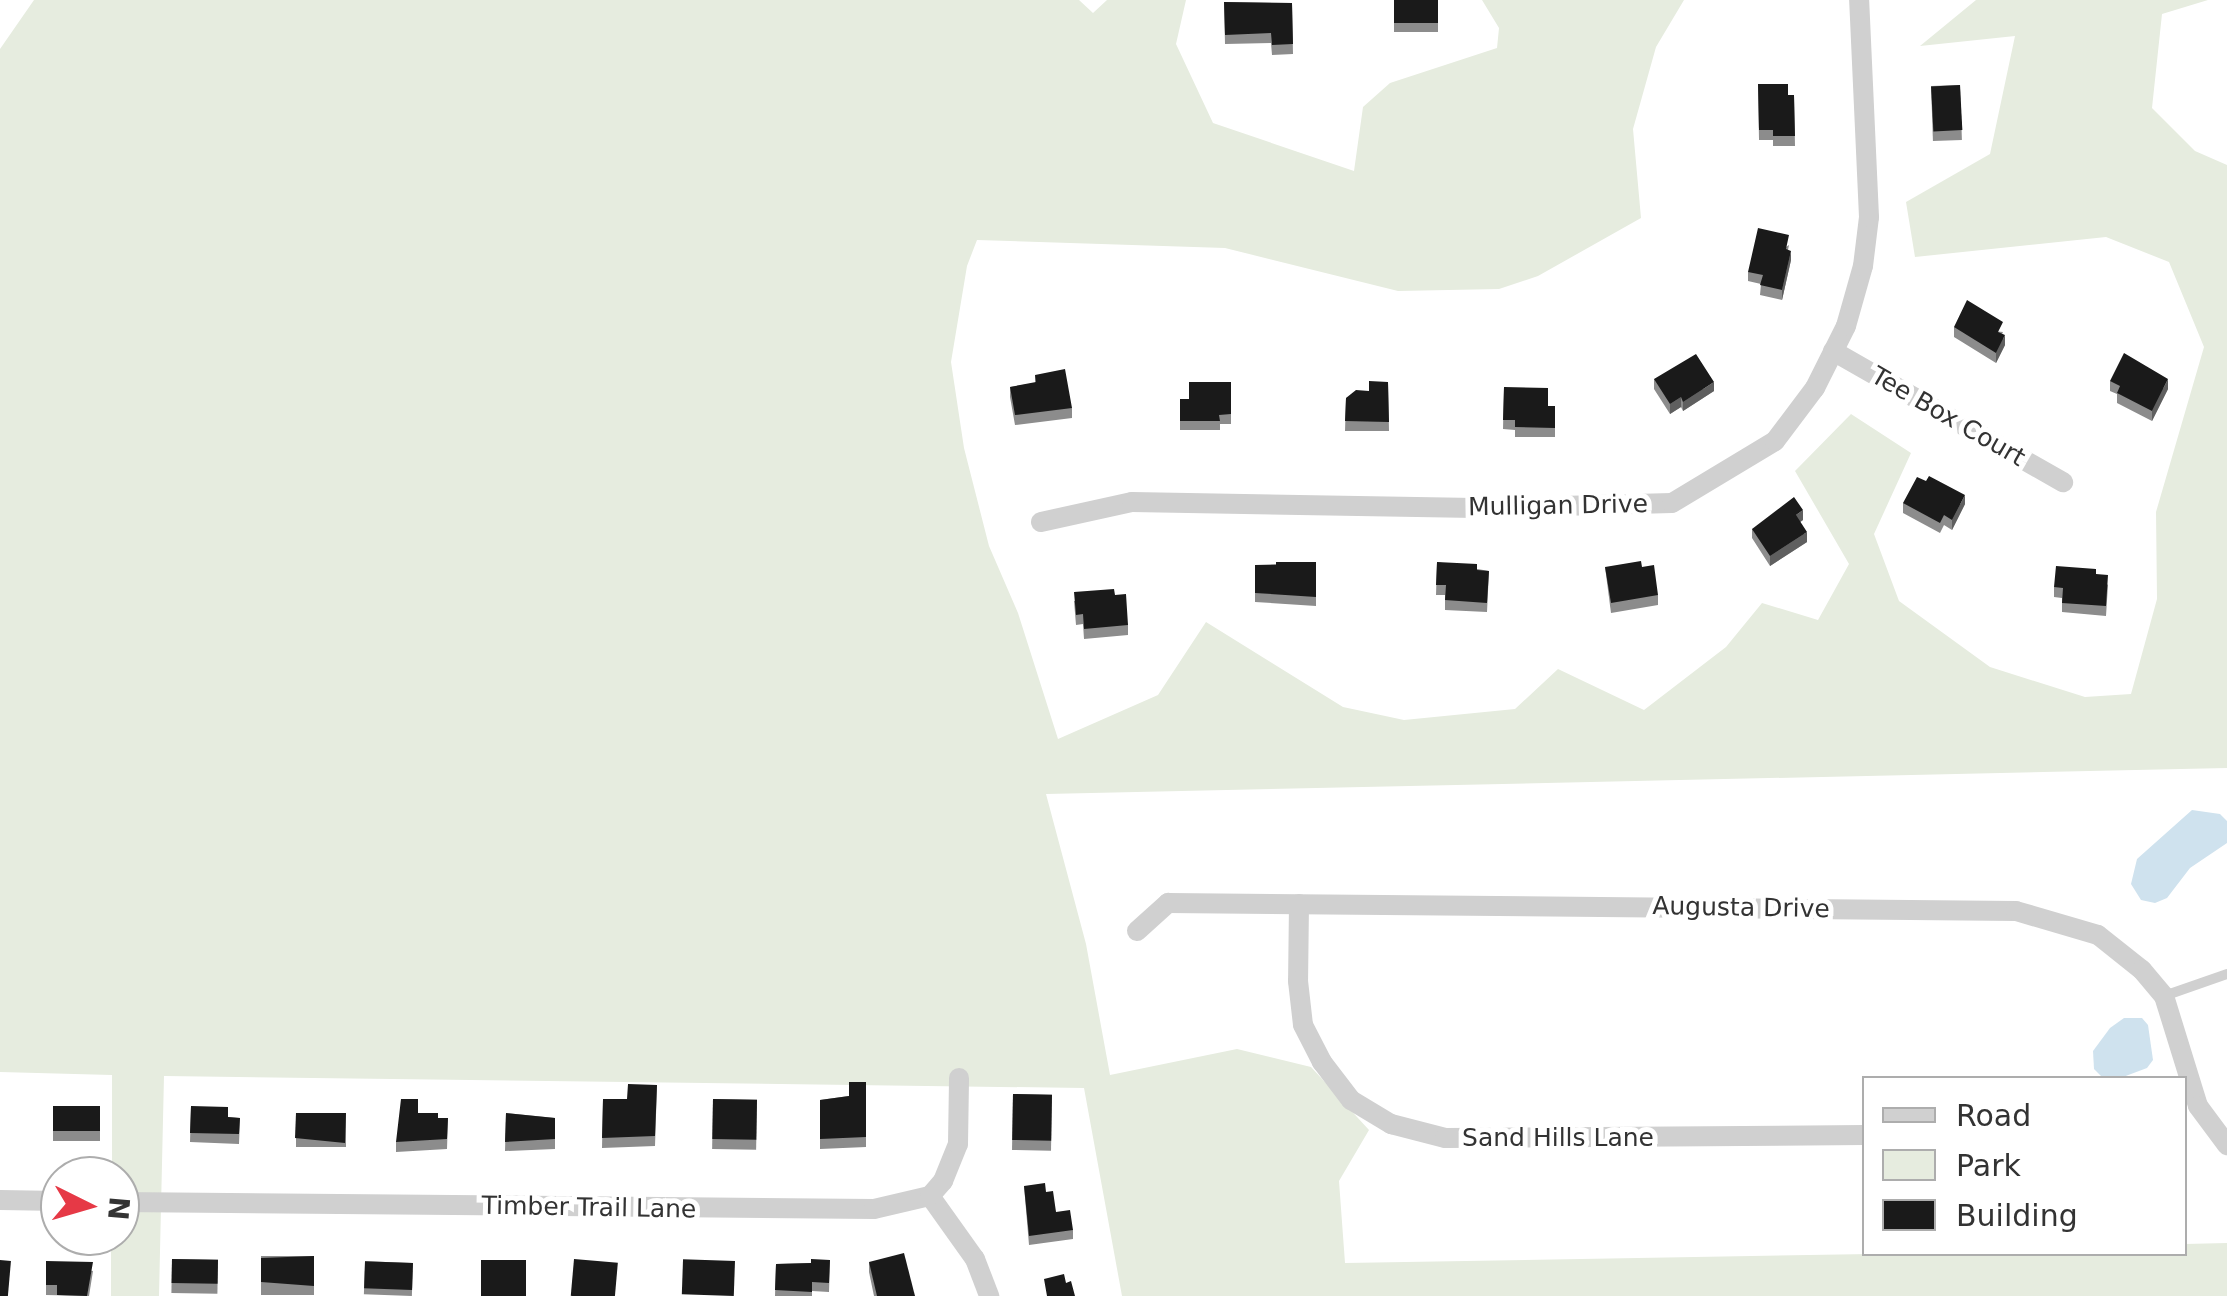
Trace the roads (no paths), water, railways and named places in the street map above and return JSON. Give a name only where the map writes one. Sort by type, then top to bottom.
[{"type":"street","name":"Mulligan Drive","points":[[1041,522],[1132,502],[1490,508],[1672,504],[1775,440],[1816,388],[1864,266],[1869,217],[1859,0]]},
{"type":"street","name":"Tee Box Court","points":[[1833,351],[2063,482]]},
{"type":"street","name":"Augusta Drive","points":[[1137,931],[1168,903],[2016,911],[2098,935],[2142,970],[2164,996],[2184,1076]]},
{"type":"street","name":"Sand Hills Lane","points":[[1299,904],[1298,981],[1303,1025],[1322,1062],[1351,1100],[1390,1124],[1445,1138],[1862,1136]]},
{"type":"street","points":[[959,1078],[958,1144],[943,1181],[930,1196],[974,1258],[989,1296]]},
{"type":"street","name":"Augusta Drive","points":[[2192,1108],[2227,1145]]},
{"type":"street","name":"Timber Trail Lane","points":[[140,1202],[818,1210],[874,1209],[930,1196]]},
{"type":"street","points":[[0,1200],[40,1201]]},
{"type":"lane","points":[[2164,996],[2227,974]]},
{"type":"water","points":[[2192,810],[2220,814],[2227,821],[2227,843],[2190,868],[2167,898],[2155,903],[2141,900],[2131,884],[2137,859]]},
{"type":"water","points":[[2124,1018],[2142,1018],[2148,1025],[2153,1060],[2147,1068],[2126,1076],[2101,1076],[2094,1069],[2093,1051],[2110,1028]]}]
